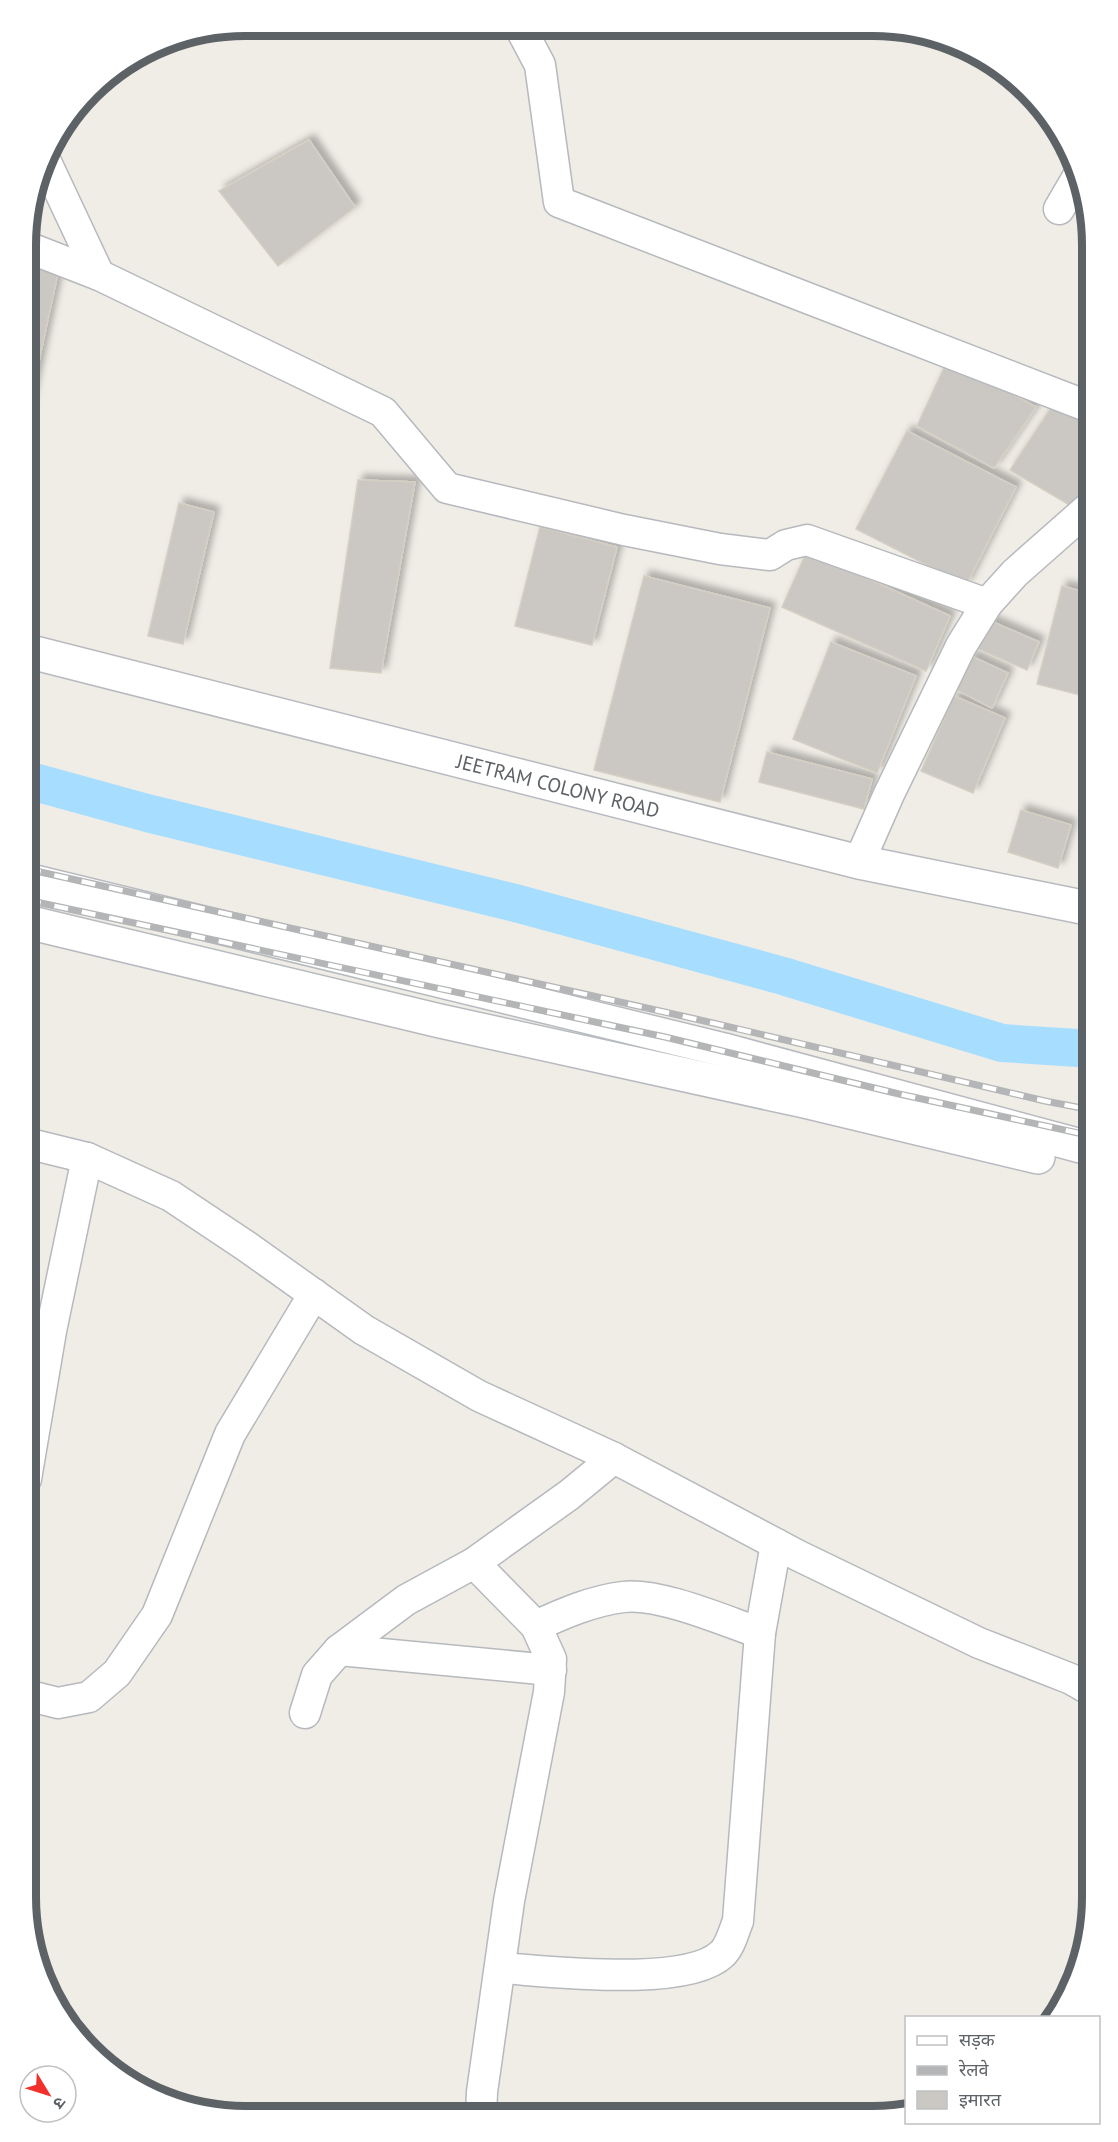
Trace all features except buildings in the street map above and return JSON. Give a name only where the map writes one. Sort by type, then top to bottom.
[{"type":"street","points":[[525,36],[540,65],[559,202],[1082,404]]},
{"type":"street","points":[[50,170],[99,275]]},
{"type":"street","points":[[1059,209],[1073,185]]},
{"type":"street","points":[[36,250],[99,275],[383,412],[447,488],[624,530],[720,549],[770,555],[786,545],[807,540],[987,604]]},
{"type":"street","points":[[859,862],[889,794],[956,657],[987,604],[1015,573],[1082,514]]},
{"type":"street","name":"JEETRAM COLONY ROAD","points":[[36,653],[859,862],[1082,907]]},
{"type":"street","points":[[36,882],[724,1050],[1082,1146]]},
{"type":"street","points":[[36,924],[441,1021],[804,1101],[1082,1166]]},
{"type":"street","points":[[36,1145],[87,1158],[171,1196],[364,1330],[479,1396],[614,1458],[777,1544],[979,1643],[1082,1685]]},
{"type":"street","points":[[36,1414],[87,1158]]},
{"type":"street","points":[[36,1698],[58,1703],[89,1697],[117,1673],[157,1615],[230,1434],[314,1294]]},
{"type":"street","points":[[305,1713],[317,1675],[339,1650],[406,1599],[474,1563],[569,1495],[614,1458]]},
{"type":"street","points":[[500,1968],[637,1976],[701,1967],[723,1953],[738,1921],[760,1634],[777,1544]]},
{"type":"street","points":[[474,1563],[536,1626],[551,1659],[549,1692],[509,1900],[481,2106]]},
{"type":"street","points":[[536,1626],[582,1605],[625,1596],[664,1601],[760,1634]]},
{"type":"street","points":[[339,1650],[551,1670]]},
{"type":"waterway","points":[[36,782],[147,813],[519,904],[783,976],[1002,1043],[1082,1048]]},
{"type":"railway","points":[[36,871],[1082,1108]]},
{"type":"railway","points":[[36,902],[665,1037],[899,1094],[1082,1134]]}]
